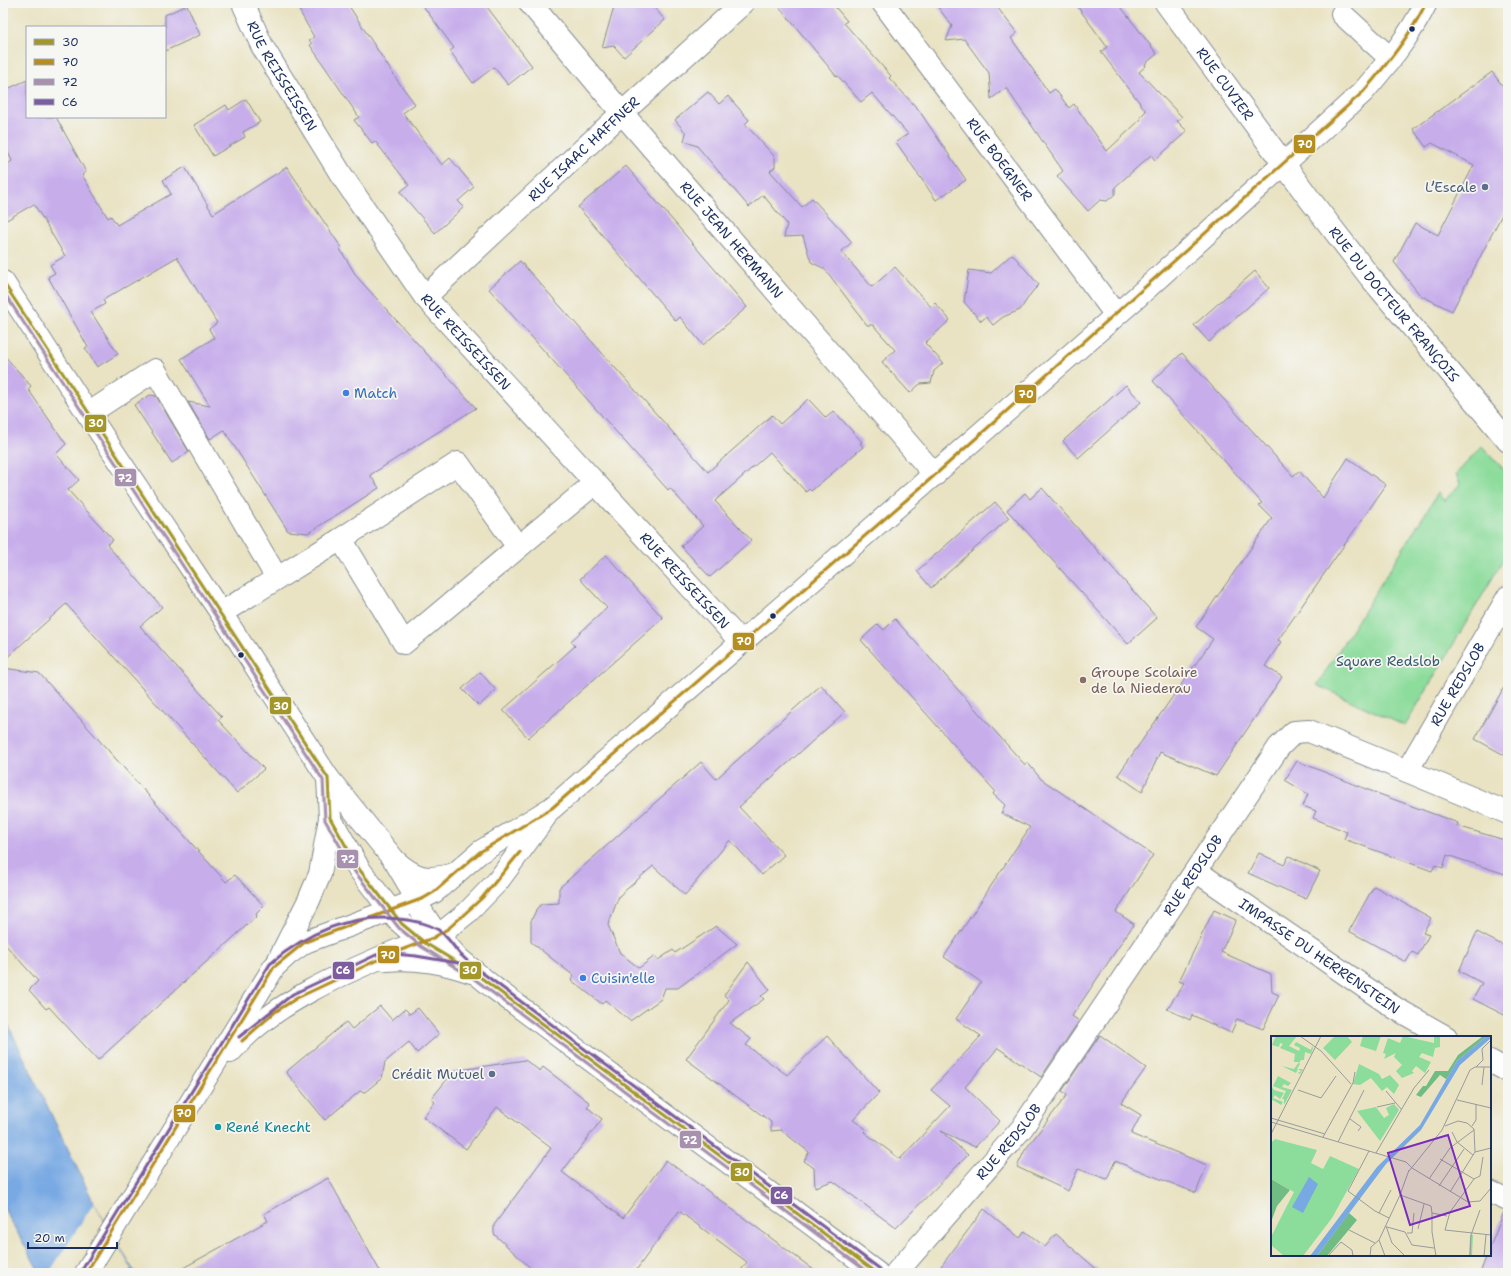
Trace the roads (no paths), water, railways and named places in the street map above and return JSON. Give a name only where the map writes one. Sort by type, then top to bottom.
[{"type":"street","name":"RUE REISSEISSEN","points":[[243,3],[262,46],[342,176],[425,297],[741,642]]},
{"type":"street","name":"RUE JEAN HERMANN","points":[[530,3],[622,113],[935,475]]},
{"type":"street","name":"RUE ISAAC HAFFNER","points":[[425,297],[622,113],[743,3]]},
{"type":"street","name":"RUE BOEGNER","points":[[883,3],[1116,315]]},
{"type":"street","name":"RUE CUVIER","points":[[1166,3],[1284,164]]},
{"type":"street","points":[[202,1084],[234,1048],[267,1019],[296,998],[378,960],[417,922],[455,874],[480,852],[497,840],[552,808],[741,642],[935,475],[1116,315],[1362,92],[1391,59],[1418,19],[1426,3]]},
{"type":"street","points":[[1342,14],[1391,59]]},
{"type":"street","name":"RUE DU DOCTEUR FRANÇOIS","points":[[1284,164],[1370,277],[1508,441]]},
{"type":"street","points":[[3,282],[88,414],[221,613],[328,778],[395,861],[407,872],[423,878],[442,878],[455,874]]},
{"type":"street","points":[[88,414],[155,370],[277,578]]},
{"type":"street","points":[[221,613],[341,539],[458,463],[518,547]]},
{"type":"street","points":[[341,539],[404,644],[595,483]]},
{"type":"street","name":"RUE REDSLOB","points":[[896,1273],[1022,1128],[1279,747],[1294,732],[1309,731],[1407,771],[1508,597]]},
{"type":"street","points":[[1407,771],[1508,813]]},
{"type":"street","points":[[86,1273],[274,967],[317,881],[330,818],[328,778]]},
{"type":"street","points":[[476,974],[461,953],[458,942],[460,929],[468,912],[498,881],[552,808]]},
{"type":"street","points":[[330,818],[359,869],[459,960],[877,1273]]},
{"type":"street","points":[[395,861],[417,922]]},
{"type":"street","name":"IMPASSE DU HERRENSTEIN","points":[[1196,871],[1395,1008],[1444,1036]]},
{"type":"street","points":[[274,967],[288,954],[305,942],[353,924],[417,922],[468,912]]},
{"type":"street","points":[[378,960],[395,959],[422,961],[459,968],[476,974]]},
{"type":"street","points":[[1491,1062],[1508,1072]]},
{"type":"street","points":[[1491,1192],[1508,1200]]},
{"type":"water","points":[[3,1014],[94,1203],[135,1273],[40,1273],[3,1207]]},
{"type":"place","name":"L’Escale","points":[[1485,187]]},
{"type":"place","name":"Match","points":[[346,393]]},
{"type":"place","name":"Groupe Scolaire de la Niederau","points":[[1083,680]]},
{"type":"place","name":"Cuisin'elle","points":[[583,978]]},
{"type":"place","name":"Crédit Mutuel","points":[[492,1074]]},
{"type":"place","name":"René Knecht","points":[[218,1127]]},
{"type":"park label","name":"Square Redslob","points":[[1388,661]]}]
